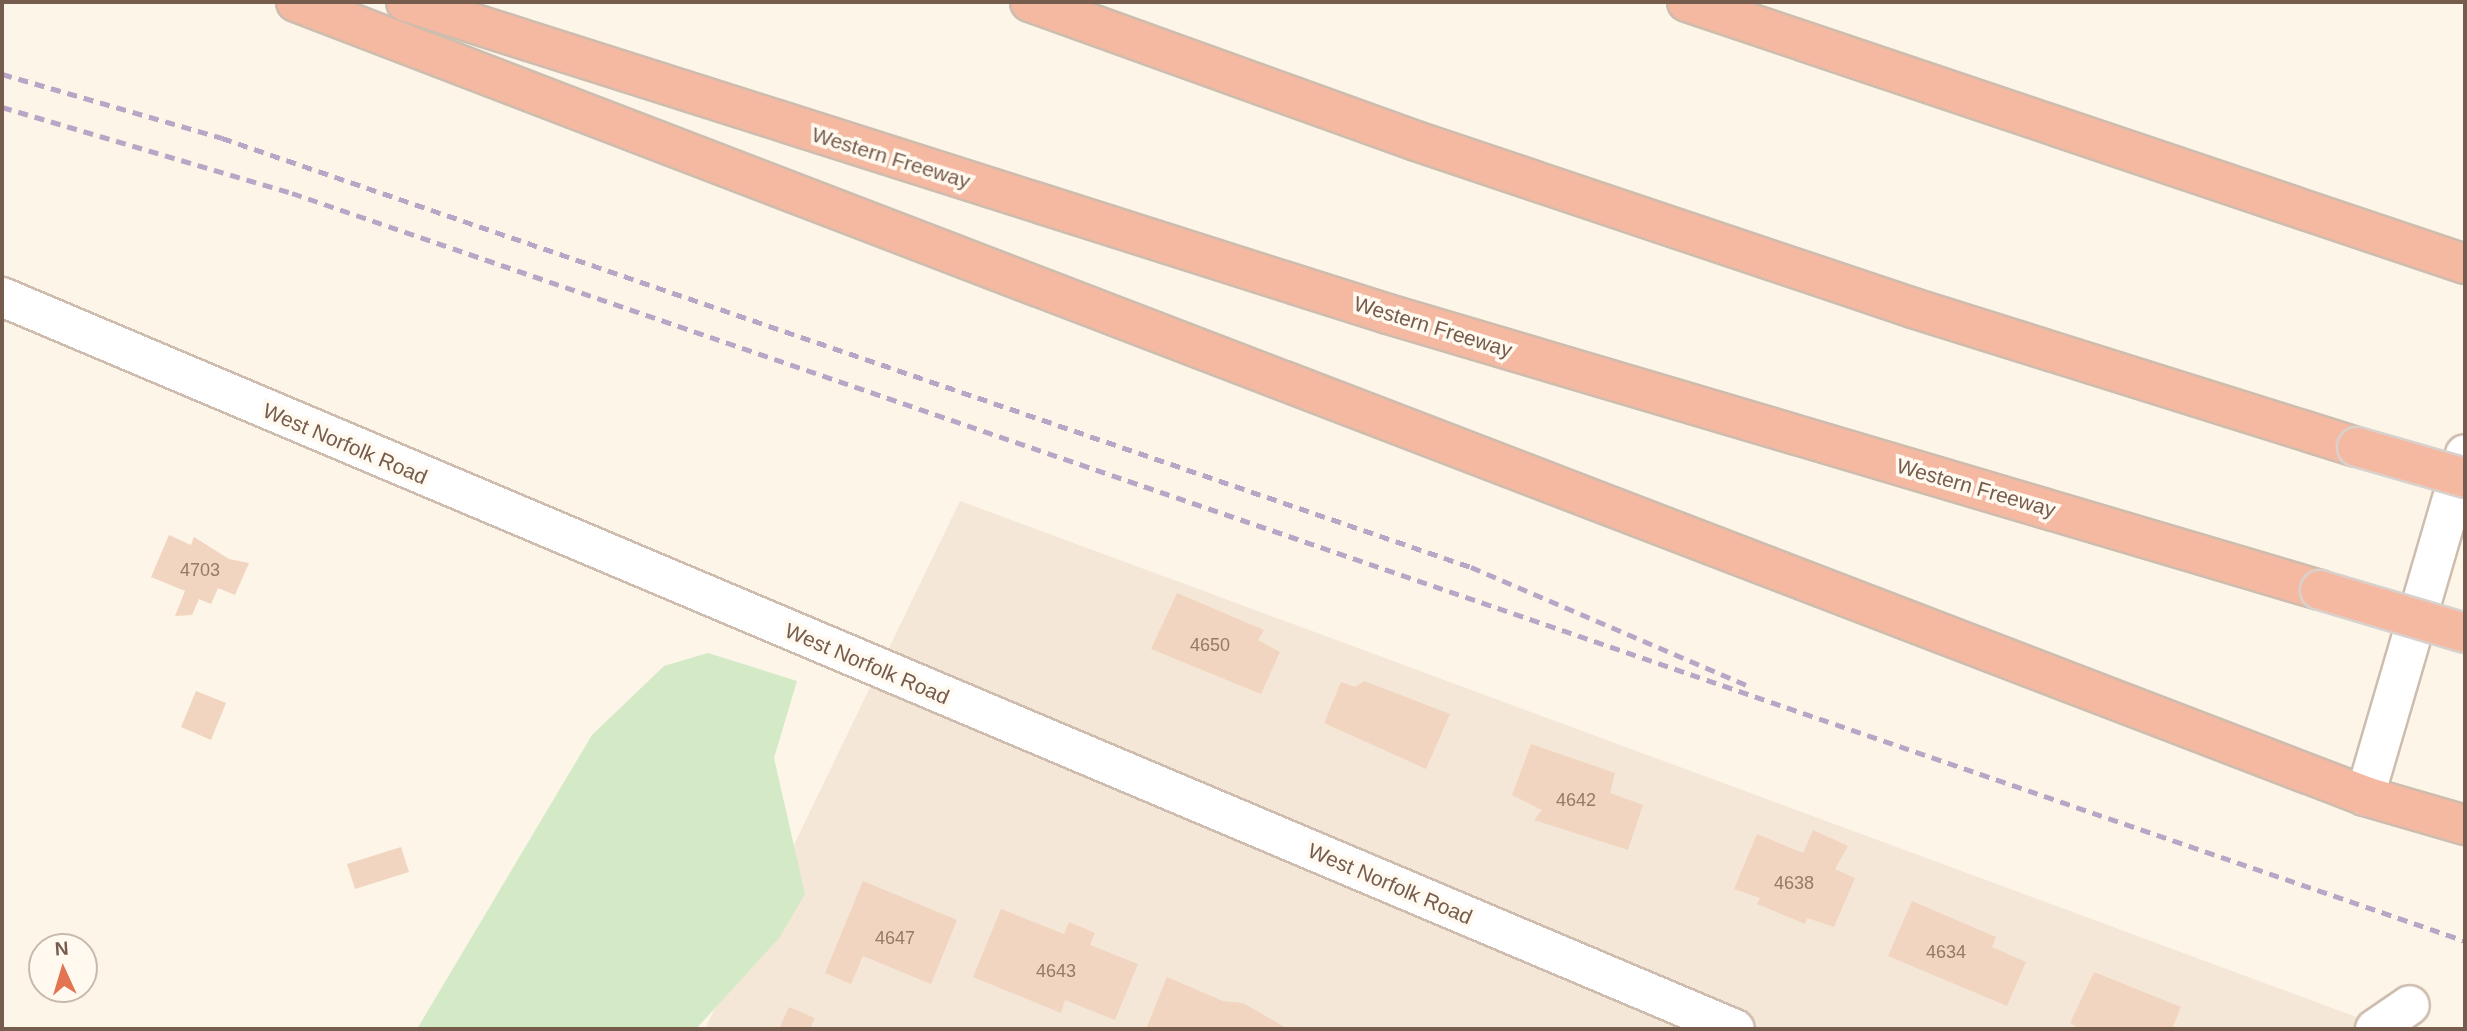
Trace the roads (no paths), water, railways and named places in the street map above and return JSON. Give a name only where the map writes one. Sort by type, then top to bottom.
[{"type":"highway","points":[[296,2],[2365,796],[2465,825]]},
{"type":"highway","name":"Western Freeway","points":[[406,2],[1375,310],[2465,633]]},
{"type":"highway","points":[[1030,2],[1416,141],[1913,308],[2357,447],[2465,478]]},
{"type":"highway","points":[[1687,2],[2465,264]]},
{"type":"street","name":"West Norfolk Road","points":[[2,297],[1735,1029]]},
{"type":"street","points":[[2365,796],[2465,454]]},
{"type":"street","points":[[2375,1029],[2410,1005]]},
{"type":"railway","points":[[2,74],[222,138],[1471,567],[1748,686]]},
{"type":"railway","points":[[2,107],[292,193],[2465,941]]}]
